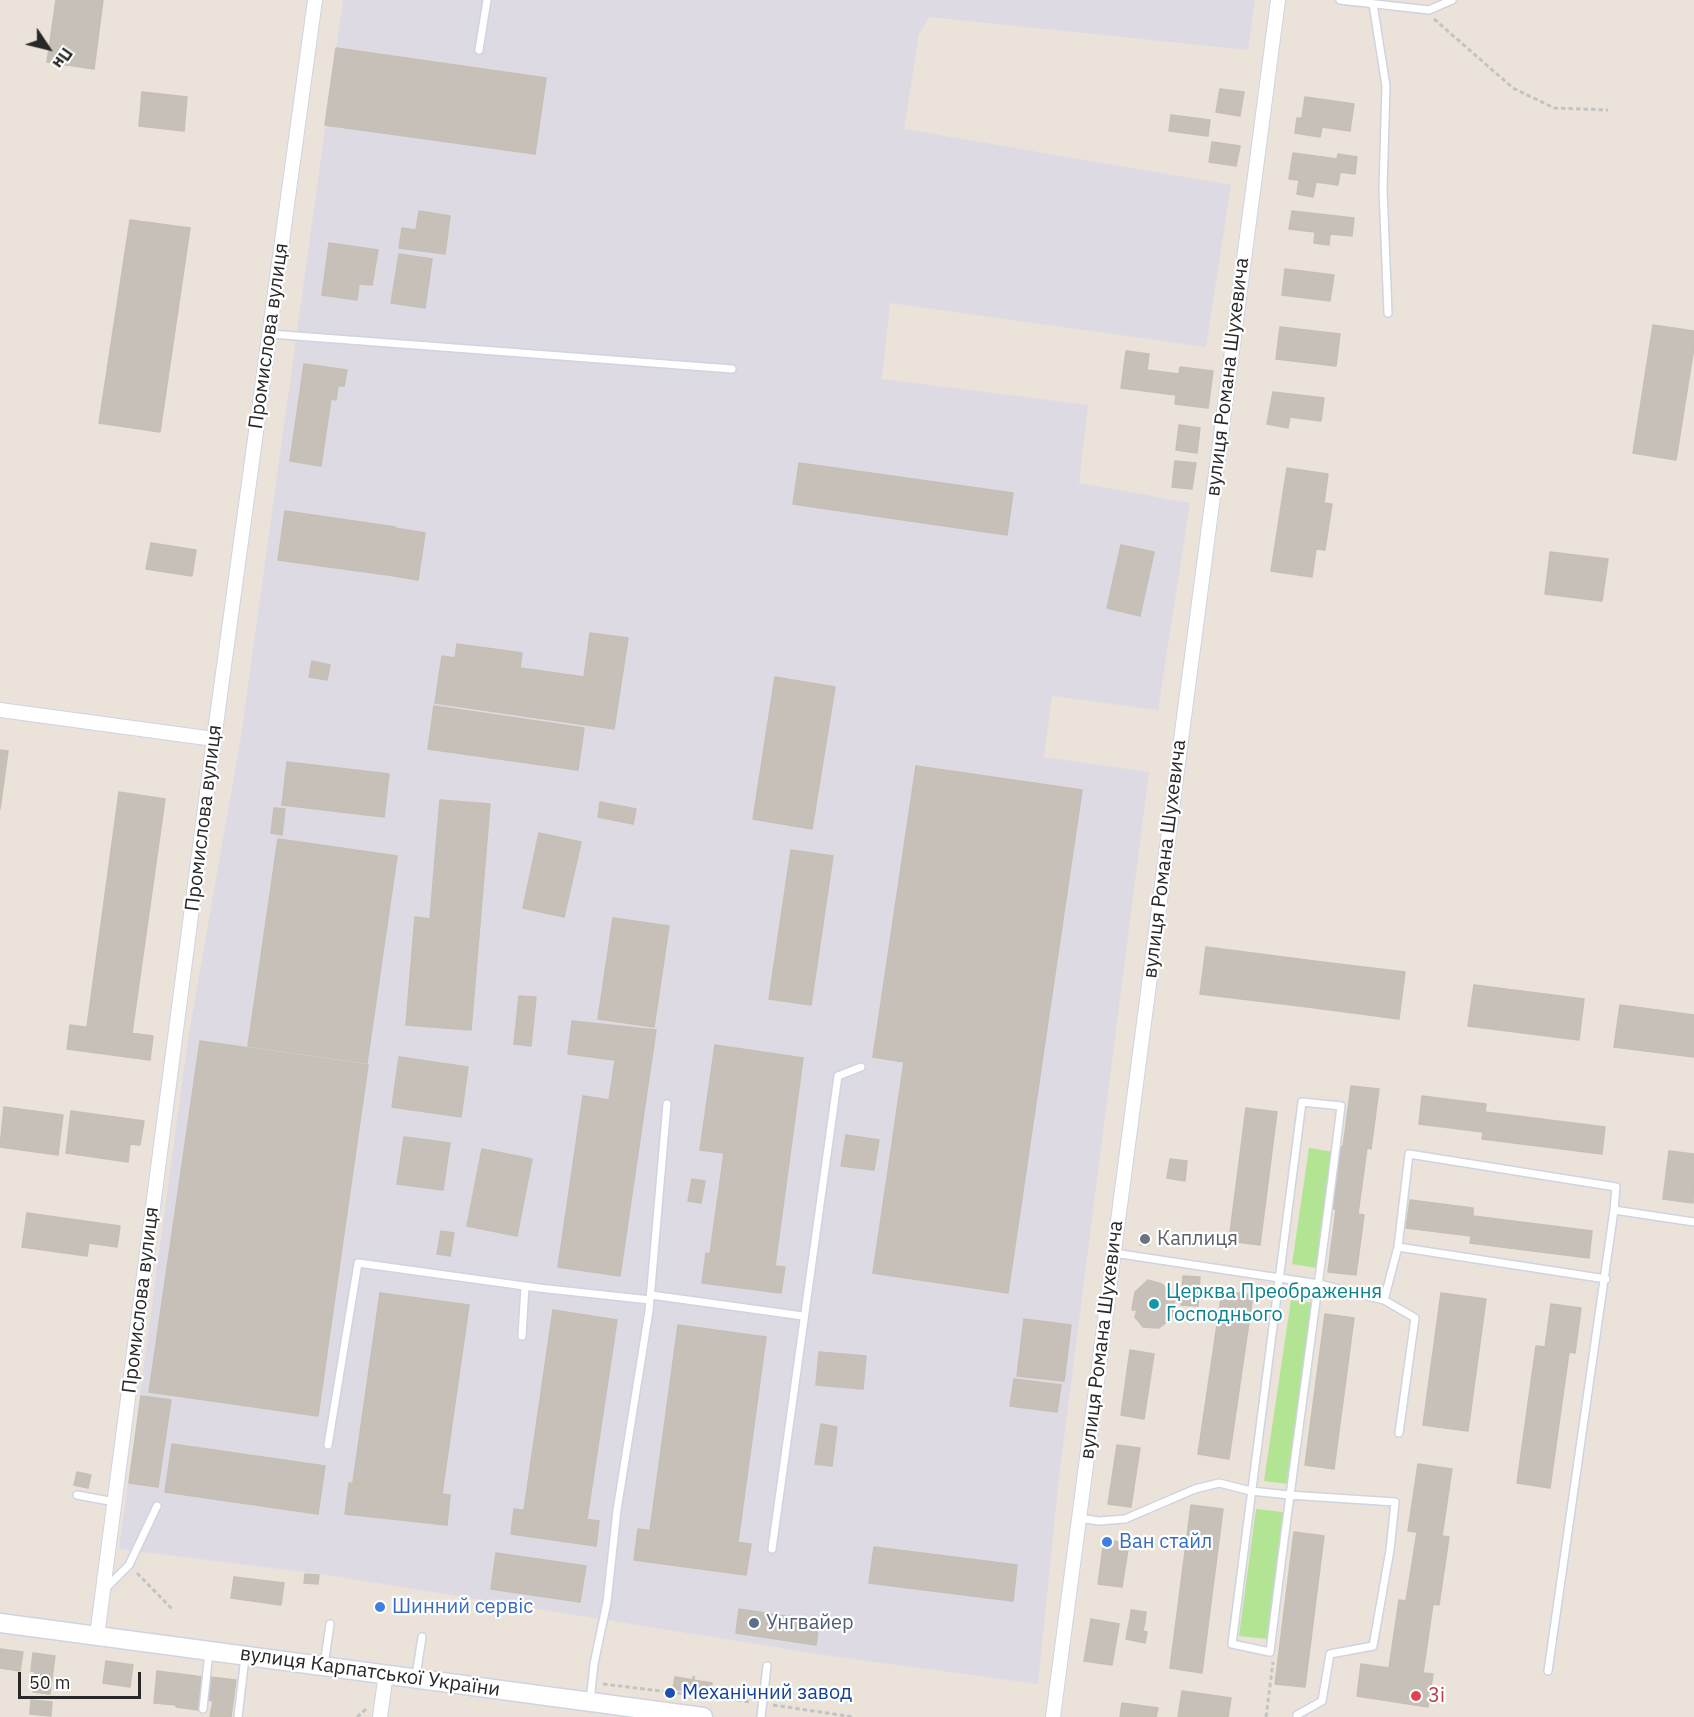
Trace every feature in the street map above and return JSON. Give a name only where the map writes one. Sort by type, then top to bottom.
[{"type":"main road","name":"вулиця Карпатської України","points":[[0,1623],[590,1701],[657,1714],[703,1717]]},
{"type":"street","name":"Промислова вулиця","points":[[98,1636],[214,739],[315,0]]},
{"type":"street","name":"вулиця Романа Шухевича","points":[[1053,1717],[1278,0]]},
{"type":"street","points":[[0,710],[214,739]]},
{"type":"street","points":[[380,1717],[386,1673]]},
{"type":"lane","points":[[479,50],[487,0]]},
{"type":"lane","points":[[1340,0],[1424,10],[1452,0]]},
{"type":"lane","points":[[1373,4],[1386,86],[1383,189],[1388,313]]},
{"type":"lane","points":[[270,334],[732,369]]},
{"type":"lane","points":[[772,1549],[838,1076],[861,1067]]},
{"type":"lane","points":[[1302,1102],[1341,1107],[1319,1284],[1289,1495],[1270,1653],[1232,1644],[1302,1102]]},
{"type":"lane","points":[[590,1701],[594,1664],[607,1602],[617,1510],[650,1298],[667,1104]]},
{"type":"lane","points":[[1384,1300],[1398,1247],[1409,1154],[1616,1187],[1606,1280],[1548,1671]]},
{"type":"lane","points":[[1614,1210],[1694,1222]]},
{"type":"lane","points":[[1398,1247],[1606,1280]]},
{"type":"lane","points":[[1114,1253],[1319,1284],[1384,1300],[1415,1318],[1399,1433]]},
{"type":"lane","points":[[328,1444],[358,1263],[525,1286],[803,1316]]},
{"type":"lane","points":[[522,1336],[525,1286]]},
{"type":"lane","points":[[1079,1518],[1099,1521],[1125,1520],[1195,1489],[1219,1483],[1251,1491],[1395,1502],[1390,1550],[1373,1646],[1330,1654],[1322,1701],[1297,1717]]},
{"type":"lane","points":[[77,1495],[115,1502]]},
{"type":"lane","points":[[103,1591],[129,1565],[157,1506]]},
{"type":"lane","points":[[324,1665],[330,1624]]},
{"type":"lane","points":[[416,1677],[422,1637]]},
{"type":"lane","points":[[203,1709],[209,1650]]},
{"type":"lane","points":[[238,1717],[245,1655]]},
{"type":"lane","points":[[761,1717],[767,1666]]},
{"type":"path","points":[[1424,10],[1513,88],[1554,108],[1608,110]]},
{"type":"path","points":[[129,1565],[173,1610]]},
{"type":"path","points":[[790,1707],[854,1717]]},
{"type":"path","points":[[357,1717],[368,1708]]},
{"type":"shaded area","points":[[343,0],[1255,0],[1248,50],[929,17],[919,34],[904,129],[1231,185],[1206,347],[890,303],[882,379],[1088,405],[1079,483],[1190,503],[1158,710],[1052,696],[1044,757],[1149,772],[1059,1477],[1038,1684],[824,1655],[321,1574],[119,1549],[188,1039],[241,736]]},
{"type":"green space","points":[[1309,1148],[1334,1152],[1316,1268],[1292,1264]]},
{"type":"green space","points":[[1291,1300],[1313,1303],[1288,1484],[1264,1481]]},
{"type":"green space","points":[[1256,1509],[1283,1512],[1268,1639],[1239,1636]]},
{"type":"building","points":[[56,0],[103,0],[94,69],[47,62]]},
{"type":"building","points":[[336,48],[546,78],[535,154],[325,125]]},
{"type":"building","points":[[1220,89],[1244,92],[1240,116],[1216,112]]},
{"type":"building","points":[[142,92],[187,97],[184,131],[139,126]]},
{"type":"building","points":[[1305,97],[1354,104],[1350,131],[1322,127],[1320,137],[1295,133],[1297,118],[1302,118]]},
{"type":"building","points":[[1171,115],[1210,120],[1208,136],[1169,131]]},
{"type":"building","points":[[1212,142],[1240,146],[1236,166],[1209,162]]},
{"type":"building","points":[[1293,153],[1337,159],[1338,154],[1357,157],[1355,174],[1340,172],[1338,185],[1316,182],[1313,197],[1297,194],[1299,180],[1289,179]]},
{"type":"building","points":[[419,211],[450,216],[445,254],[399,248],[402,228],[416,230]]},
{"type":"building","points":[[1292,211],[1354,218],[1352,236],[1330,234],[1329,245],[1314,243],[1315,232],[1289,229]]},
{"type":"building","points":[[130,220],[190,228],[160,432],[99,423]]},
{"type":"building","points":[[329,243],[378,250],[372,285],[359,284],[357,300],[322,295]]},
{"type":"building","points":[[399,254],[432,259],[425,308],[391,303]]},
{"type":"building","points":[[1285,269],[1334,275],[1330,301],[1282,295]]},
{"type":"building","points":[[1653,325],[1694,331],[1694,347],[1676,460],[1633,453]]},
{"type":"building","points":[[1280,327],[1340,334],[1336,366],[1276,359]]},
{"type":"building","points":[[1126,351],[1149,354],[1147,370],[1179,374],[1180,367],[1213,371],[1208,408],[1175,404],[1176,395],[1121,388]]},
{"type":"building","points":[[304,364],[347,370],[344,386],[338,386],[336,400],[331,399],[321,466],[290,461]]},
{"type":"building","points":[[1273,392],[1324,398],[1321,421],[1290,417],[1288,428],[1267,424]]},
{"type":"building","points":[[1179,425],[1200,428],[1197,453],[1176,450]]},
{"type":"building","points":[[1175,461],[1196,463],[1192,489],[1172,487]]},
{"type":"building","points":[[799,463],[1013,493],[1007,535],[793,504]]},
{"type":"building","points":[[1287,468],[1328,474],[1324,503],[1332,504],[1325,550],[1316,549],[1312,577],[1271,571]]},
{"type":"building","points":[[285,511],[395,527],[388,575],[278,560]]},
{"type":"building","points":[[395,528],[425,533],[418,580],[388,575]]},
{"type":"building","points":[[151,543],[196,550],[192,576],[146,569]]},
{"type":"building","points":[[1121,545],[1154,552],[1140,616],[1107,608]]},
{"type":"building","points":[[1550,552],[1608,559],[1602,601],[1545,594]]},
{"type":"building","points":[[590,633],[628,638],[614,729],[435,703],[442,656],[455,658],[457,644],[522,653],[520,668],[584,677]]},
{"type":"building","points":[[312,661],[330,665],[327,680],[309,677]]},
{"type":"building","points":[[775,677],[835,687],[812,829],[753,819]]},
{"type":"building","points":[[434,706],[584,728],[578,770],[428,749]]},
{"type":"building","points":[[0,750],[8,751],[0,809]]},
{"type":"building","points":[[287,762],[389,774],[384,817],[282,805]]},
{"type":"building","points":[[916,766],[1082,790],[1008,1293],[873,1273],[904,1062],[873,1057]]},
{"type":"building","points":[[119,792],[165,799],[132,1033],[87,1027]]},
{"type":"building","points":[[440,800],[490,804],[471,1030],[406,1025],[415,917],[430,919]]},
{"type":"building","points":[[600,802],[636,809],[633,824],[598,817]]},
{"type":"building","points":[[274,808],[285,809],[282,835],[271,833]]},
{"type":"building","points":[[539,833],[581,842],[564,917],[523,908]]},
{"type":"building","points":[[278,839],[397,856],[367,1063],[248,1046]]},
{"type":"building","points":[[791,850],[833,856],[811,1005],[769,999]]},
{"type":"building","points":[[613,918],[669,926],[654,1027],[598,1019]]},
{"type":"building","points":[[1206,947],[1314,961],[1308,1007],[1200,994]]},
{"type":"building","points":[[1314,961],[1405,972],[1399,1019],[1308,1007]]},
{"type":"building","points":[[1474,985],[1584,999],[1579,1040],[1468,1026]]},
{"type":"building","points":[[519,996],[536,997],[531,1046],[514,1044]]},
{"type":"building","points":[[1620,1005],[1694,1015],[1694,1057],[1614,1047]]},
{"type":"building","points":[[572,1021],[656,1030],[620,1276],[558,1267],[583,1096],[609,1100],[615,1060],[568,1054]]},
{"type":"building","points":[[70,1025],[153,1036],[150,1060],[67,1049]]},
{"type":"building","points":[[200,1041],[368,1065],[318,1416],[149,1392]]},
{"type":"building","points":[[715,1045],[803,1058],[775,1266],[785,1267],[781,1293],[702,1283],[706,1253],[710,1254],[724,1153],[700,1150]]},
{"type":"building","points":[[399,1057],[468,1067],[461,1117],[392,1107]]},
{"type":"building","points":[[1351,1086],[1379,1089],[1371,1149],[1367,1148],[1358,1214],[1364,1215],[1356,1275],[1328,1272],[1336,1209],[1330,1208],[1339,1146],[1343,1147]]},
{"type":"building","points":[[1422,1096],[1486,1104],[1485,1112],[1605,1127],[1602,1154],[1482,1139],[1483,1132],[1419,1124]]},
{"type":"building","points":[[4,1107],[63,1115],[58,1155],[0,1147]]},
{"type":"building","points":[[1246,1108],[1277,1112],[1260,1245],[1229,1241]]},
{"type":"building","points":[[71,1111],[144,1121],[140,1145],[130,1144],[128,1162],[66,1153]]},
{"type":"building","points":[[846,1135],[879,1140],[874,1170],[841,1166]]},
{"type":"building","points":[[404,1137],[450,1143],[443,1190],[397,1184]]},
{"type":"building","points":[[482,1149],[532,1159],[517,1236],[467,1226]]},
{"type":"building","points":[[1669,1151],[1694,1154],[1693,1203],[1663,1199]]},
{"type":"building","points":[[1170,1159],[1187,1161],[1185,1181],[1167,1178]]},
{"type":"building","points":[[692,1179],[705,1181],[701,1203],[688,1201]]},
{"type":"building","points":[[1410,1200],[1473,1208],[1473,1216],[1592,1231],[1589,1258],[1470,1243],[1471,1236],[1406,1228]]},
{"type":"building","points":[[27,1213],[120,1226],[117,1247],[89,1243],[87,1256],[22,1247]]},
{"type":"building","points":[[441,1231],[454,1233],[450,1256],[437,1254]]},
{"type":"building","name":"Каплиця","points":[[1141,1233],[1150,1234],[1149,1245],[1140,1245]]},
{"type":"building","points":[[1183,1276],[1200,1277],[1198,1306],[1181,1305]]},
{"type":"building","name":"Церква Преображення Господнього","points":[[1148,1280],[1162,1284],[1175,1298],[1173,1317],[1159,1328],[1143,1327],[1135,1317],[1137,1310],[1132,1310],[1135,1292]]},
{"type":"building","points":[[1222,1291],[1253,1295],[1229,1459],[1198,1454]]},
{"type":"building","points":[[380,1293],[469,1305],[442,1494],[353,1482]]},
{"type":"building","points":[[1441,1293],[1486,1299],[1468,1431],[1423,1425]]},
{"type":"building","points":[[1551,1304],[1581,1308],[1575,1353],[1569,1352],[1550,1488],[1517,1483],[1536,1346],[1545,1347]]},
{"type":"building","points":[[553,1310],[617,1320],[587,1519],[524,1510]]},
{"type":"building","points":[[1325,1314],[1354,1318],[1334,1469],[1305,1465]]},
{"type":"building","points":[[1024,1319],[1071,1325],[1064,1381],[1017,1376]]},
{"type":"building","points":[[678,1325],[766,1337],[738,1542],[650,1531]]},
{"type":"building","points":[[1130,1350],[1154,1354],[1144,1419],[1121,1415]]},
{"type":"building","points":[[819,1352],[866,1356],[863,1389],[816,1385]]},
{"type":"building","points":[[1014,1379],[1061,1385],[1057,1412],[1010,1406]]},
{"type":"building","points":[[141,1396],[171,1400],[158,1487],[129,1483]]},
{"type":"building","points":[[821,1424],[837,1427],[832,1466],[815,1464]]},
{"type":"building","points":[[172,1444],[325,1466],[318,1514],[165,1492]]},
{"type":"building","points":[[1117,1445],[1140,1448],[1131,1507],[1108,1504]]},
{"type":"building","points":[[1418,1464],[1452,1469],[1442,1536],[1449,1537],[1439,1605],[1433,1604],[1423,1673],[1433,1674],[1428,1707],[1357,1696],[1361,1664],[1389,1668],[1399,1600],[1406,1601],[1417,1532],[1408,1531]]},
{"type":"building","points":[[77,1472],[91,1475],[88,1488],[74,1485]]},
{"type":"building","points":[[349,1483],[450,1495],[447,1525],[345,1514]]},
{"type":"building","points":[[1191,1505],[1223,1509],[1202,1673],[1170,1668]]},
{"type":"building","points":[[514,1509],[599,1521],[596,1546],[511,1534]]},
{"type":"building","points":[[638,1529],[751,1544],[746,1575],[634,1560]]},
{"type":"building","points":[[1294,1532],[1324,1536],[1305,1687],[1275,1684]]},
{"type":"building","points":[[1104,1540],[1129,1543],[1122,1587],[1098,1584]]},
{"type":"building","points":[[874,1547],[1017,1565],[1013,1601],[869,1583]]},
{"type":"building","points":[[496,1553],[586,1566],[580,1602],[491,1589]]},
{"type":"building","points":[[305,1574],[319,1575],[318,1584],[304,1583]]},
{"type":"building","points":[[234,1577],[284,1583],[281,1605],[231,1598]]},
{"type":"building","points":[[739,1609],[819,1621],[816,1645],[736,1633]]},
{"type":"building","points":[[1131,1610],[1146,1612],[1145,1621],[1130,1619]]},
{"type":"building","points":[[1091,1619],[1119,1624],[1112,1665],[1084,1661]]},
{"type":"building","points":[[1130,1619],[1145,1621],[1143,1631],[1128,1628]]},
{"type":"building","points":[[1128,1628],[1147,1632],[1145,1643],[1126,1639]]},
{"type":"building","points":[[0,1649],[23,1652],[20,1671],[0,1668]]},
{"type":"building","points":[[33,1653],[55,1656],[50,1694],[33,1692],[35,1672],[31,1671]]},
{"type":"building","points":[[106,1661],[133,1665],[130,1687],[103,1683]]},
{"type":"building","points":[[157,1671],[180,1674],[176,1705],[154,1703]]},
{"type":"building","points":[[180,1674],[203,1677],[199,1710],[176,1707]]},
{"type":"building","points":[[210,1677],[236,1680],[231,1717],[210,1717],[213,1701],[207,1700]]},
{"type":"building","points":[[675,1677],[712,1683],[710,1694],[673,1689]]},
{"type":"building","points":[[1182,1691],[1231,1698],[1228,1717],[1178,1717]]},
{"type":"building","points":[[31,1700],[52,1702],[51,1716],[30,1714]]},
{"type":"building","points":[[1122,1703],[1158,1708],[1156,1717],[1120,1717]]},
{"type":"place","name":"Каплиця","points":[[1145,1239]]},
{"type":"place","name":"Церква Преображення Господнього","points":[[1154,1304]]},
{"type":"place","name":"Ван стайл","points":[[1107,1542]]},
{"type":"place","name":"Шинний сервіс","points":[[380,1607]]},
{"type":"place","name":"Унгвайер","points":[[754,1623]]},
{"type":"place","name":"Механічний завод","points":[[670,1693]]},
{"type":"place","name":"3і","points":[[1416,1696]]}]
